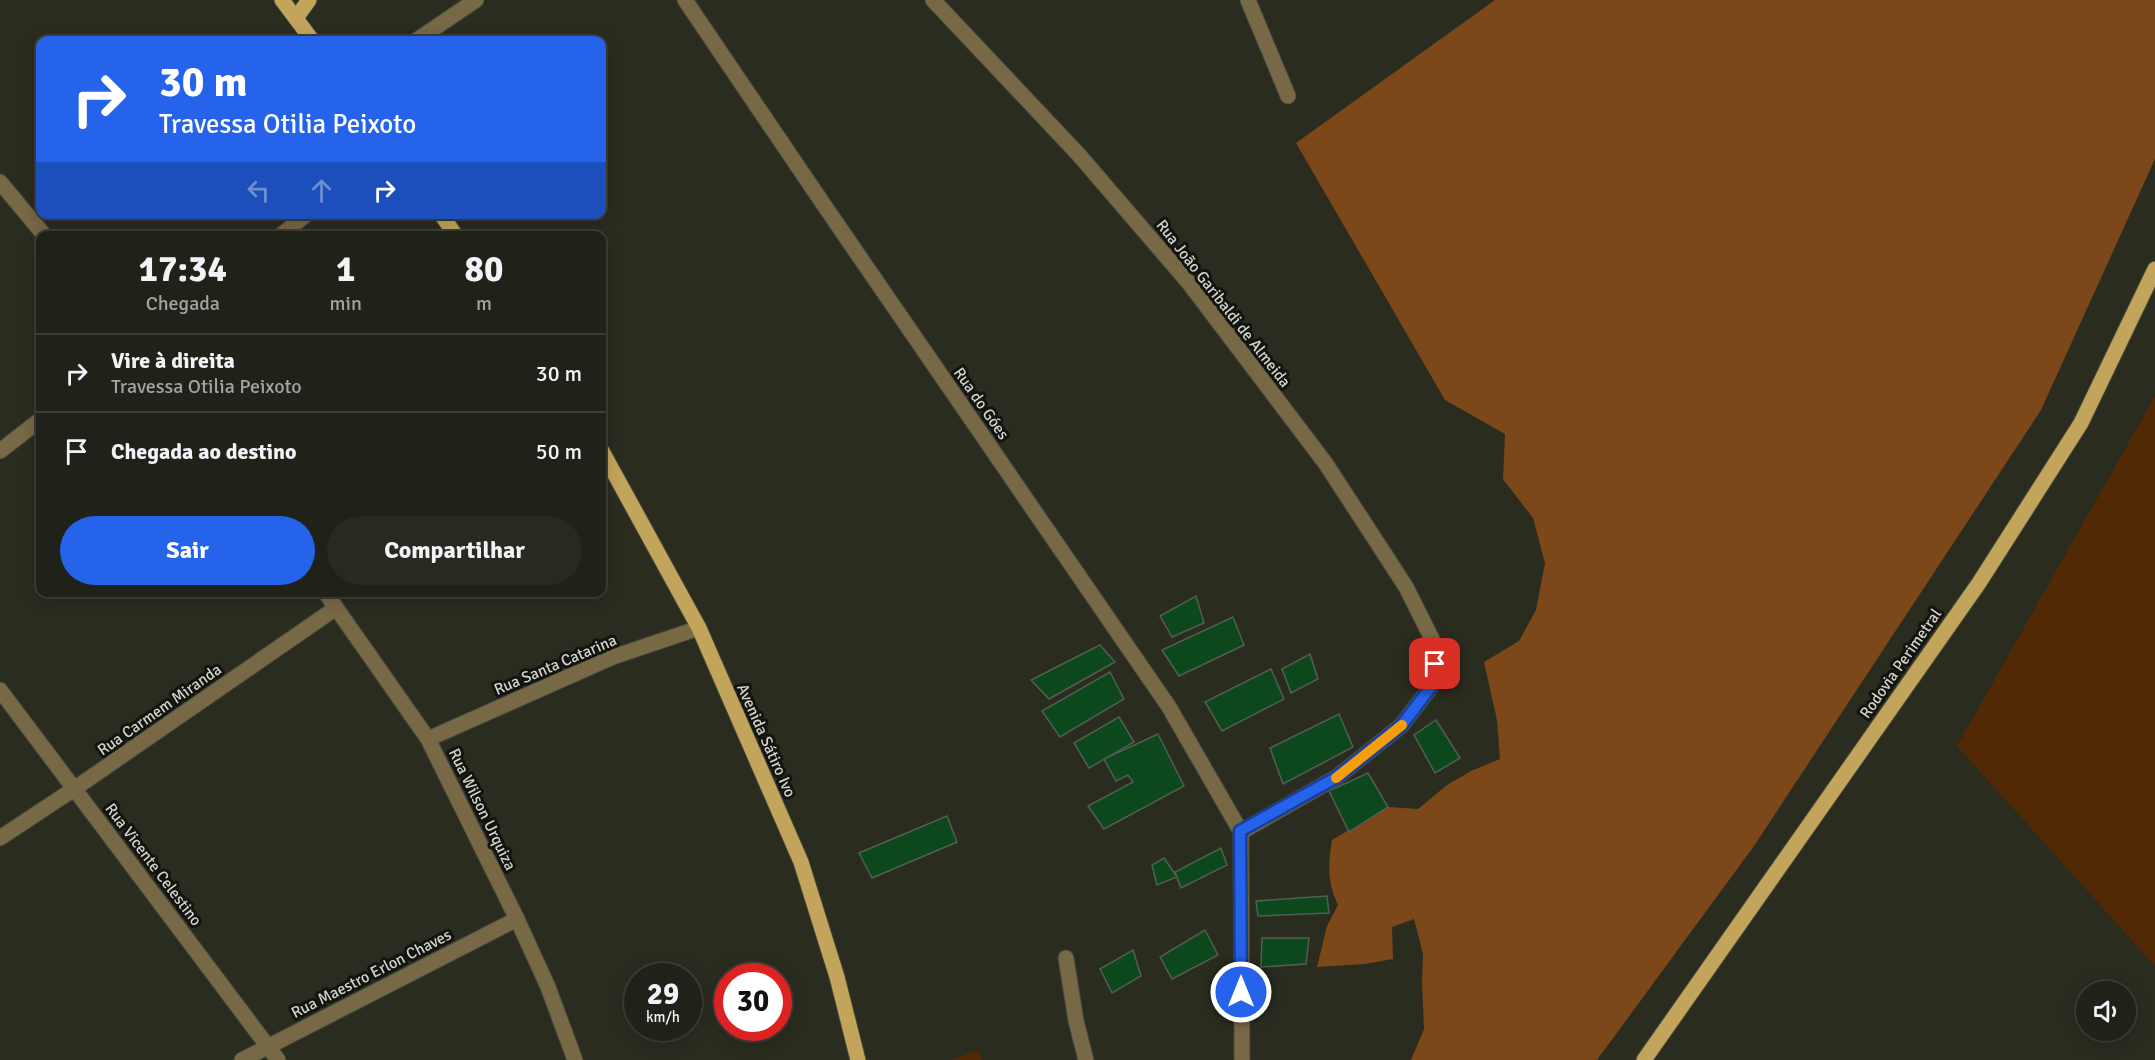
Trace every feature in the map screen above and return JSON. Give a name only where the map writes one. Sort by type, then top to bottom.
[{"type":"main road","points":[[282,0],[309,36]]},
{"type":"main road","points":[[296,18],[309,0]]},
{"type":"main road","name":"Rodovia Perimetral","points":[[1644,1060],[1979,583],[2081,423],[2155,269]]},
{"type":"main road","name":"Avenida Sátiro Ivo","points":[[606,458],[699,628],[801,862],[837,977],[858,1060]]},
{"type":"street","points":[[423,36],[476,0]]},
{"type":"street","name":"Rua do Góes","points":[[686,0],[832,218],[1169,707],[1240,831]]},
{"type":"street","name":"Rua João Garibaldi de Almeida","points":[[933,0],[1079,155],[1189,283],[1326,464],[1406,587],[1432,639],[1435,664],[1430,688],[1402,725],[1337,777],[1240,831]]},
{"type":"street","points":[[1248,0],[1288,96]]},
{"type":"street","points":[[0,182],[41,231]]},
{"type":"street","points":[[286,231],[301,219]]},
{"type":"street","points":[[0,451],[36,423]]},
{"type":"street","name":"Rua Wilson Urquiza","points":[[328,597],[428,739],[548,987],[574,1060]]},
{"type":"street","name":"Rua Carmem Miranda","points":[[0,837],[74,789],[336,608]]},
{"type":"street","name":"Rua Santa Catarina","points":[[428,739],[614,657],[699,628]]},
{"type":"street","name":"Rua Vicente Celestino","points":[[0,690],[278,1060]]},
{"type":"street","points":[[1240,831],[1242,1060]]},
{"type":"street","name":"Rua Maestro Erlon Chaves","points":[[242,1060],[517,919]]},
{"type":"street","points":[[1066,958],[1076,1021],[1086,1060]]},
{"type":"shaded area","points":[[1495,0],[2155,0],[2155,159],[2041,410],[1754,846],[1597,1060],[1411,1060],[1424,1029],[1423,954],[1414,919],[1392,927],[1393,959],[1365,964],[1317,967],[1327,926],[1338,905],[1329,873],[1332,840],[1388,807],[1418,809],[1447,785],[1471,771],[1500,759],[1497,720],[1484,662],[1519,641],[1536,610],[1545,563],[1533,518],[1503,479],[1505,434],[1445,400],[1296,143]]},
{"type":"shaded area","points":[[2155,396],[2155,966],[1957,746]]},
{"type":"shaded area","points":[[978,1050],[982,1060],[950,1060]]},
{"type":"building","points":[[1196,596],[1204,623],[1172,637],[1160,616]]},
{"type":"building","points":[[1233,617],[1244,645],[1179,676],[1162,650]]},
{"type":"building","points":[[1100,645],[1115,662],[1049,699],[1031,680]]},
{"type":"building","points":[[1310,654],[1318,679],[1291,693],[1282,669]]},
{"type":"building","points":[[1271,669],[1284,699],[1222,731],[1205,702]]},
{"type":"building","points":[[1110,672],[1124,699],[1060,737],[1042,711]]},
{"type":"building","points":[[1339,714],[1353,747],[1283,784],[1270,748]]},
{"type":"building","points":[[1119,717],[1134,742],[1089,768],[1074,743]]},
{"type":"building","points":[[1436,720],[1460,758],[1435,773],[1414,735]]},
{"type":"building","points":[[1158,734],[1184,786],[1104,829],[1088,806],[1133,782],[1128,775],[1116,781],[1104,759]]},
{"type":"building","points":[[1368,773],[1388,807],[1349,832],[1329,791]]},
{"type":"building","points":[[947,816],[957,842],[872,878],[859,853]]},
{"type":"building","points":[[1221,848],[1227,865],[1181,888],[1175,872]]},
{"type":"building","points":[[1164,858],[1177,877],[1157,885],[1152,865]]},
{"type":"building","points":[[1327,896],[1329,913],[1258,916],[1256,901]]},
{"type":"building","points":[[1205,930],[1218,955],[1172,979],[1160,957]]},
{"type":"building","points":[[1262,938],[1309,938],[1306,964],[1261,967]]},
{"type":"building","points":[[1133,950],[1141,976],[1112,993],[1100,969]]},
{"type":"slow traffic","points":[[1336,778],[1402,725]]},
{"type":"route","points":[[1241,992],[1240,831],[1337,777],[1402,725],[1430,688],[1435,664]]}]
